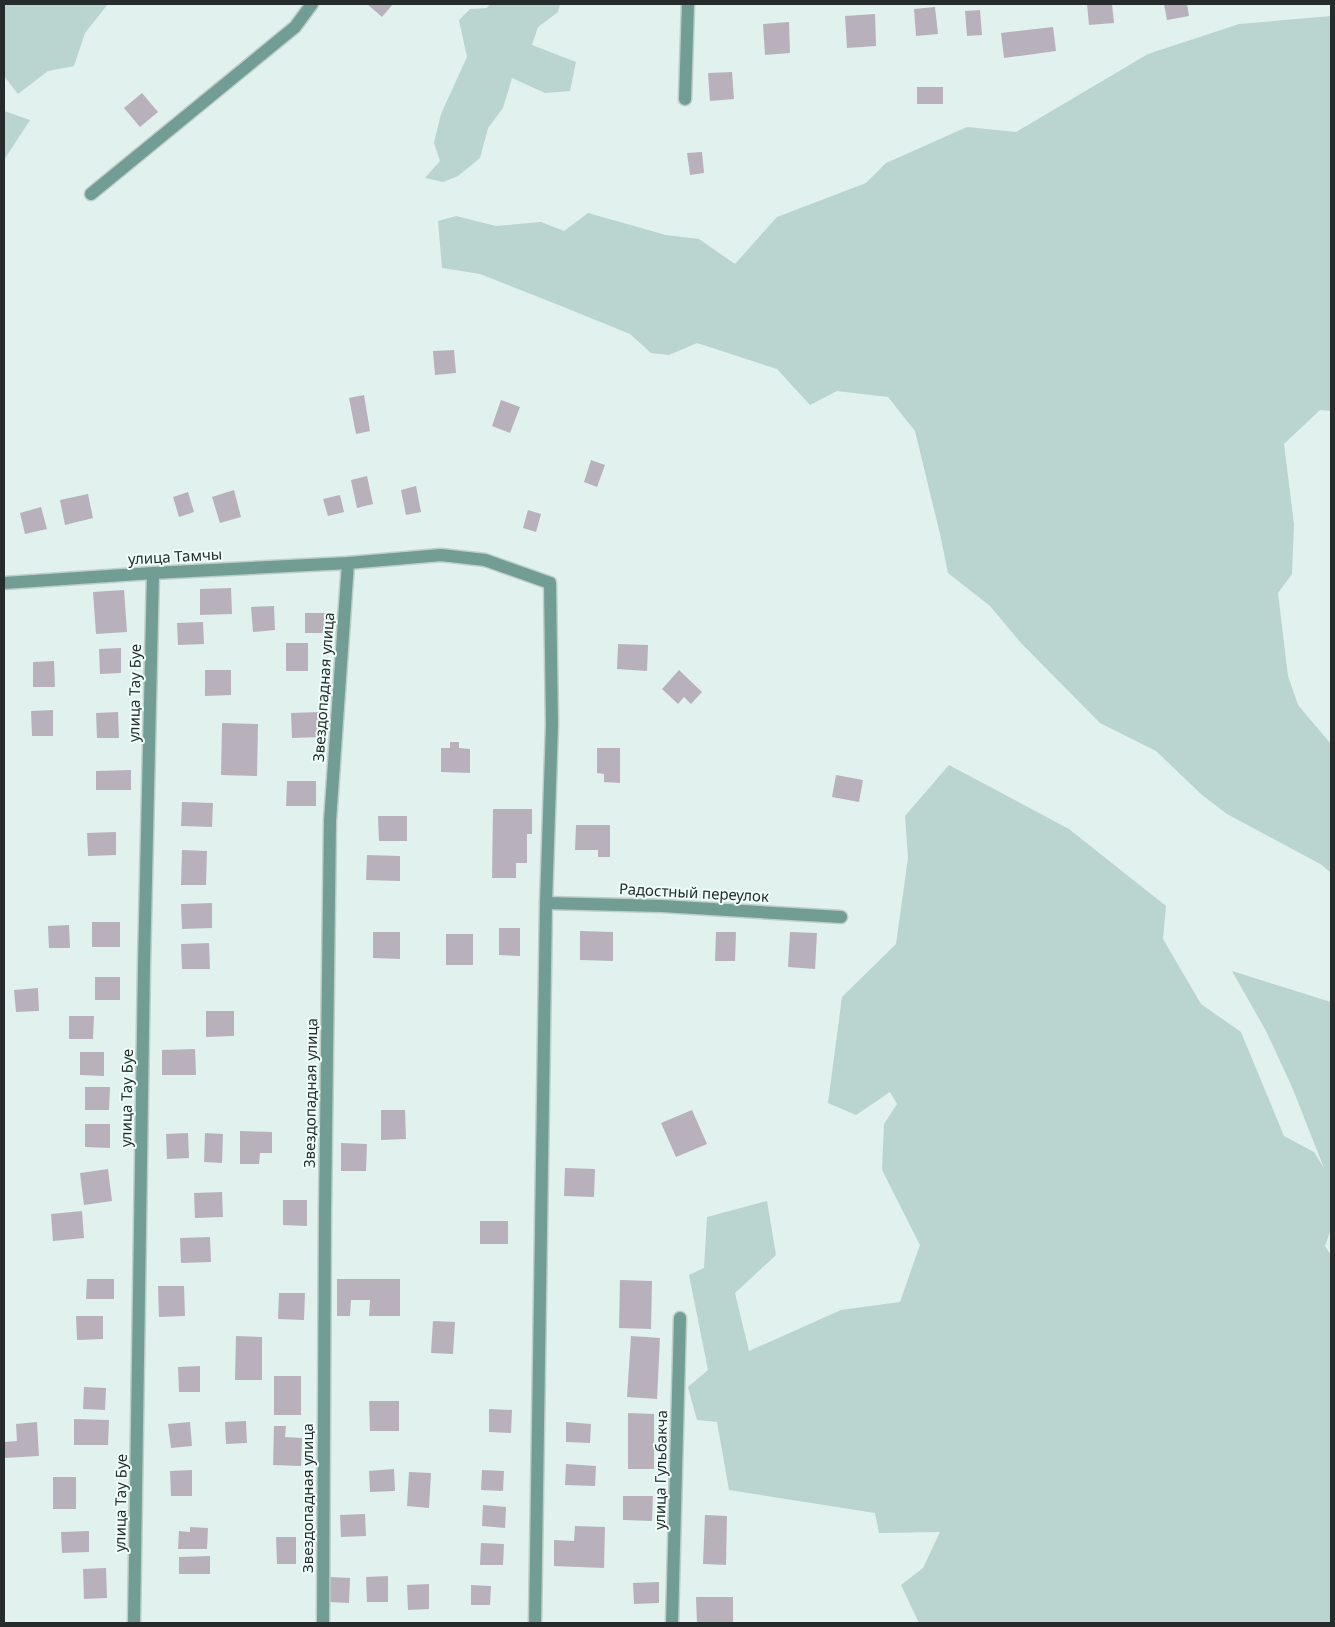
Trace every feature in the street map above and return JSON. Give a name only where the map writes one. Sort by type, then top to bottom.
[{"type":"street","points":[[91,194],[295,27],[312,4]]},
{"type":"street","points":[[685,99],[688,4]]},
{"type":"street","name":"улица Тамчы","points":[[4,583],[348,563],[441,555],[485,560],[550,583],[552,725],[546,903]]},
{"type":"street","name":"Звездопадная улица","points":[[323,1623],[325,1211],[330,830],[348,563]]},
{"type":"street","name":"улица Тау Буе","points":[[134,1623],[144,985],[153,573]]},
{"type":"street","points":[[535,1623],[546,903]]},
{"type":"street","name":"Радостный переулок","points":[[546,903],[662,906],[841,917]]},
{"type":"street","name":"улица Гульбакча","points":[[672,1623],[680,1318]]},
{"type":"green space","points":[[4,4],[108,4],[85,33],[74,66],[48,71],[18,94],[4,76]]},
{"type":"green space","points":[[490,4],[560,4],[558,12],[538,27],[532,45],[576,62],[570,91],[545,93],[512,78],[503,108],[488,128],[480,158],[458,176],[443,182],[425,178],[440,161],[434,143],[441,114],[467,57],[459,20],[470,9],[487,8]]},
{"type":"green space","points":[[1331,16],[1331,411],[1320,410],[1284,444],[1294,524],[1292,574],[1278,593],[1288,676],[1298,705],[1331,744],[1331,873],[1322,865],[1227,814],[1202,795],[1156,751],[1100,723],[1021,643],[990,606],[948,573],[915,431],[888,397],[837,391],[810,405],[777,369],[697,343],[669,355],[651,353],[630,334],[480,274],[442,268],[438,221],[456,216],[496,226],[541,222],[564,231],[588,213],[666,235],[699,239],[735,264],[777,217],[866,183],[886,163],[967,127],[1016,132],[1148,54],[1239,24]]},
{"type":"green space","points":[[4,111],[30,120],[4,160]]},
{"type":"green space","points":[[949,765],[1069,829],[1166,906],[1163,939],[1201,1004],[1241,1032],[1284,1136],[1314,1152],[1324,1168],[1292,1087],[1266,1031],[1232,971],[1331,1002],[1331,1229],[1325,1246],[1331,1255],[1331,1623],[919,1623],[901,1585],[923,1568],[940,1532],[879,1533],[875,1513],[729,1490],[717,1422],[697,1420],[688,1387],[708,1370],[689,1275],[704,1268],[707,1217],[767,1201],[776,1255],[735,1293],[749,1351],[841,1310],[900,1302],[920,1245],[882,1170],[884,1124],[897,1104],[890,1092],[856,1115],[828,1103],[842,997],[896,944],[908,858],[905,816]]},
{"type":"building","points":[[367,4],[393,4],[382,17]]},
{"type":"building","points":[[1087,4],[1112,4],[1114,23],[1089,25]]},
{"type":"building","points":[[1164,4],[1187,4],[1189,16],[1167,20]]},
{"type":"building","points":[[935,7],[938,34],[916,36],[914,9]]},
{"type":"building","points":[[980,10],[982,35],[967,36],[965,11]]},
{"type":"building","points":[[875,14],[876,46],[847,48],[845,16]]},
{"type":"building","points":[[789,22],[790,53],[765,55],[763,24]]},
{"type":"building","points":[[1053,27],[1056,51],[1004,58],[1001,33]]},
{"type":"building","points":[[732,72],[734,99],[710,101],[708,73]]},
{"type":"building","points":[[917,87],[943,87],[943,104],[917,104]]},
{"type":"building","points":[[142,93],[158,112],[140,127],[124,108]]},
{"type":"building","points":[[702,152],[704,173],[690,175],[687,153]]},
{"type":"building","points":[[454,350],[456,373],[435,375],[433,351]]},
{"type":"building","points":[[364,395],[370,431],[356,434],[349,398]]},
{"type":"building","points":[[501,400],[520,407],[510,433],[492,426]]},
{"type":"building","points":[[591,460],[605,465],[597,487],[584,482]]},
{"type":"building","points":[[367,476],[373,504],[357,508],[351,480]]},
{"type":"building","points":[[416,486],[421,512],[406,515],[401,490]]},
{"type":"building","points":[[234,490],[241,517],[220,523],[212,497]]},
{"type":"building","points":[[188,492],[194,512],[179,517],[173,497]]},
{"type":"building","points":[[88,494],[93,518],[65,525],[60,500]]},
{"type":"building","points":[[340,495],[344,512],[328,516],[323,499]]},
{"type":"building","points":[[41,507],[47,529],[25,534],[20,513]]},
{"type":"building","points":[[528,510],[541,514],[536,532],[523,528]]},
{"type":"building","points":[[231,588],[232,614],[200,615],[200,589]]},
{"type":"building","points":[[124,590],[127,632],[96,634],[93,592]]},
{"type":"building","points":[[274,606],[275,630],[253,632],[251,607]]},
{"type":"building","points":[[305,613],[328,613],[328,633],[305,633]]},
{"type":"building","points":[[203,622],[204,644],[178,645],[177,623]]},
{"type":"building","points":[[286,643],[308,643],[308,671],[286,671]]},
{"type":"building","points":[[618,644],[648,645],[647,671],[617,669]]},
{"type":"building","points":[[121,648],[121,673],[100,674],[99,649]]},
{"type":"building","points":[[54,661],[55,687],[33,687],[33,662]]},
{"type":"building","points":[[205,670],[231,670],[231,695],[205,696]]},
{"type":"building","points":[[679,670],[702,692],[691,704],[684,697],[678,704],[662,689]]},
{"type":"building","points":[[53,710],[53,736],[32,736],[31,711]]},
{"type":"building","points":[[118,712],[119,738],[97,738],[96,713]]},
{"type":"building","points":[[321,712],[321,737],[292,738],[291,713]]},
{"type":"building","points":[[222,723],[258,724],[257,776],[221,775]]},
{"type":"building","points":[[450,742],[459,742],[459,748],[470,749],[470,773],[441,772],[441,748],[450,748]]},
{"type":"building","points":[[597,748],[620,748],[620,783],[604,782],[604,774],[597,773]]},
{"type":"building","points":[[131,770],[131,790],[96,790],[96,771]]},
{"type":"building","points":[[836,775],[863,780],[859,802],[832,797]]},
{"type":"building","points":[[287,781],[316,781],[316,806],[286,806]]},
{"type":"building","points":[[182,802],[213,803],[212,827],[181,826]]},
{"type":"building","points":[[493,809],[532,809],[532,834],[527,834],[527,863],[516,863],[516,878],[492,878]]},
{"type":"building","points":[[378,816],[407,816],[407,841],[379,841]]},
{"type":"building","points":[[576,825],[610,825],[610,857],[598,857],[598,850],[575,850]]},
{"type":"building","points":[[116,832],[116,855],[88,856],[87,833]]},
{"type":"building","points":[[182,850],[207,851],[206,885],[181,885]]},
{"type":"building","points":[[367,855],[400,856],[400,881],[366,880]]},
{"type":"building","points":[[212,903],[212,928],[182,929],[181,904]]},
{"type":"building","points":[[92,922],[120,922],[120,947],[92,947]]},
{"type":"building","points":[[69,925],[70,948],[49,948],[48,926]]},
{"type":"building","points":[[499,928],[520,928],[520,956],[499,955]]},
{"type":"building","points":[[580,931],[613,932],[613,961],[580,960]]},
{"type":"building","points":[[373,932],[400,932],[400,959],[373,958]]},
{"type":"building","points":[[716,932],[736,932],[735,961],[715,961]]},
{"type":"building","points":[[790,932],[817,933],[815,969],[788,967]]},
{"type":"building","points":[[446,934],[473,934],[473,965],[446,965]]},
{"type":"building","points":[[209,943],[210,969],[182,969],[181,944]]},
{"type":"building","points":[[95,977],[120,977],[120,1000],[95,1000]]},
{"type":"building","points":[[38,988],[39,1011],[16,1012],[14,990]]},
{"type":"building","points":[[206,1011],[234,1011],[234,1036],[206,1037]]},
{"type":"building","points":[[69,1016],[94,1016],[93,1039],[69,1039]]},
{"type":"building","points":[[195,1049],[196,1075],[162,1075],[162,1050]]},
{"type":"building","points":[[80,1052],[104,1052],[104,1076],[80,1075]]},
{"type":"building","points":[[85,1087],[110,1087],[109,1110],[85,1110]]},
{"type":"building","points":[[381,1110],[405,1110],[406,1139],[381,1140]]},
{"type":"building","points":[[692,1110],[707,1144],[676,1157],[661,1123]]},
{"type":"building","points":[[85,1124],[110,1124],[110,1148],[85,1147]]},
{"type":"building","points":[[240,1131],[272,1132],[272,1153],[260,1153],[259,1164],[240,1164]]},
{"type":"building","points":[[188,1133],[189,1158],[167,1159],[166,1134]]},
{"type":"building","points":[[205,1133],[223,1134],[222,1163],[204,1162]]},
{"type":"building","points":[[341,1143],[367,1144],[366,1171],[341,1171]]},
{"type":"building","points":[[565,1168],[595,1169],[594,1197],[564,1196]]},
{"type":"building","points":[[108,1169],[112,1201],[84,1205],[80,1173]]},
{"type":"building","points":[[222,1192],[223,1217],[195,1218],[194,1193]]},
{"type":"building","points":[[283,1200],[307,1200],[307,1226],[283,1225]]},
{"type":"building","points":[[82,1211],[84,1238],[53,1241],[51,1214]]},
{"type":"building","points":[[480,1221],[508,1221],[508,1244],[480,1244]]},
{"type":"building","points":[[210,1237],[211,1262],[181,1263],[180,1238]]},
{"type":"building","points":[[87,1279],[114,1279],[114,1299],[86,1299]]},
{"type":"building","points":[[337,1279],[400,1279],[400,1316],[369,1316],[370,1300],[351,1300],[350,1316],[337,1316]]},
{"type":"building","points":[[620,1280],[652,1281],[651,1329],[619,1328]]},
{"type":"building","points":[[158,1286],[184,1286],[185,1316],[159,1317]]},
{"type":"building","points":[[279,1293],[305,1293],[304,1320],[278,1319]]},
{"type":"building","points":[[76,1316],[103,1316],[103,1339],[77,1340]]},
{"type":"building","points":[[433,1321],[455,1322],[453,1354],[431,1353]]},
{"type":"building","points":[[236,1336],[262,1337],[262,1380],[235,1380]]},
{"type":"building","points":[[631,1336],[660,1338],[657,1399],[627,1397]]},
{"type":"building","points":[[200,1366],[200,1392],[179,1392],[178,1367]]},
{"type":"building","points":[[274,1376],[301,1376],[301,1415],[274,1415]]},
{"type":"building","points":[[84,1387],[106,1388],[105,1410],[83,1409]]},
{"type":"building","points":[[369,1401],[399,1401],[399,1431],[370,1431]]},
{"type":"building","points":[[489,1409],[512,1410],[511,1433],[489,1432]]},
{"type":"building","points":[[628,1413],[654,1414],[654,1469],[628,1469]]},
{"type":"building","points":[[74,1419],[109,1420],[108,1445],[74,1445]]},
{"type":"building","points":[[246,1421],[247,1443],[226,1444],[225,1422]]},
{"type":"building","points":[[37,1422],[39,1456],[4,1458],[4,1442],[17,1441],[16,1424]]},
{"type":"building","points":[[190,1422],[192,1446],[171,1448],[168,1424]]},
{"type":"building","points":[[566,1422],[591,1424],[590,1443],[566,1442]]},
{"type":"building","points":[[274,1426],[286,1426],[285,1437],[302,1438],[301,1466],[273,1465]]},
{"type":"building","points":[[566,1464],[596,1466],[595,1486],[565,1485]]},
{"type":"building","points":[[394,1469],[395,1491],[370,1492],[369,1471]]},
{"type":"building","points":[[192,1470],[192,1496],[171,1496],[170,1471]]},
{"type":"building","points":[[482,1470],[504,1471],[503,1491],[481,1490]]},
{"type":"building","points":[[409,1472],[431,1473],[429,1508],[407,1506]]},
{"type":"building","points":[[53,1477],[76,1477],[76,1509],[53,1509]]},
{"type":"building","points":[[623,1496],[653,1496],[652,1521],[623,1520]]},
{"type":"building","points":[[483,1505],[506,1507],[505,1528],[482,1526]]},
{"type":"building","points":[[365,1514],[366,1536],[341,1537],[340,1515]]},
{"type":"building","points":[[705,1515],[727,1516],[726,1565],[703,1564]]},
{"type":"building","points":[[575,1526],[605,1527],[604,1568],[554,1566],[554,1540],[574,1541]]},
{"type":"building","points":[[190,1527],[208,1528],[207,1549],[178,1549],[179,1531],[190,1532]]},
{"type":"building","points":[[89,1531],[89,1552],[62,1553],[61,1532]]},
{"type":"building","points":[[276,1537],[296,1537],[296,1564],[277,1564]]},
{"type":"building","points":[[481,1543],[504,1544],[503,1565],[480,1565]]},
{"type":"building","points":[[210,1556],[210,1574],[179,1574],[179,1557]]},
{"type":"building","points":[[106,1568],[107,1598],[84,1599],[83,1569]]},
{"type":"building","points":[[388,1576],[388,1602],[367,1602],[366,1577]]},
{"type":"building","points":[[330,1577],[350,1578],[349,1603],[329,1602]]},
{"type":"building","points":[[659,1582],[659,1603],[634,1604],[633,1583]]},
{"type":"building","points":[[429,1584],[429,1609],[408,1610],[407,1585]]},
{"type":"building","points":[[471,1585],[491,1586],[490,1605],[471,1605]]},
{"type":"building","points":[[696,1597],[733,1597],[733,1623],[697,1623]]}]
